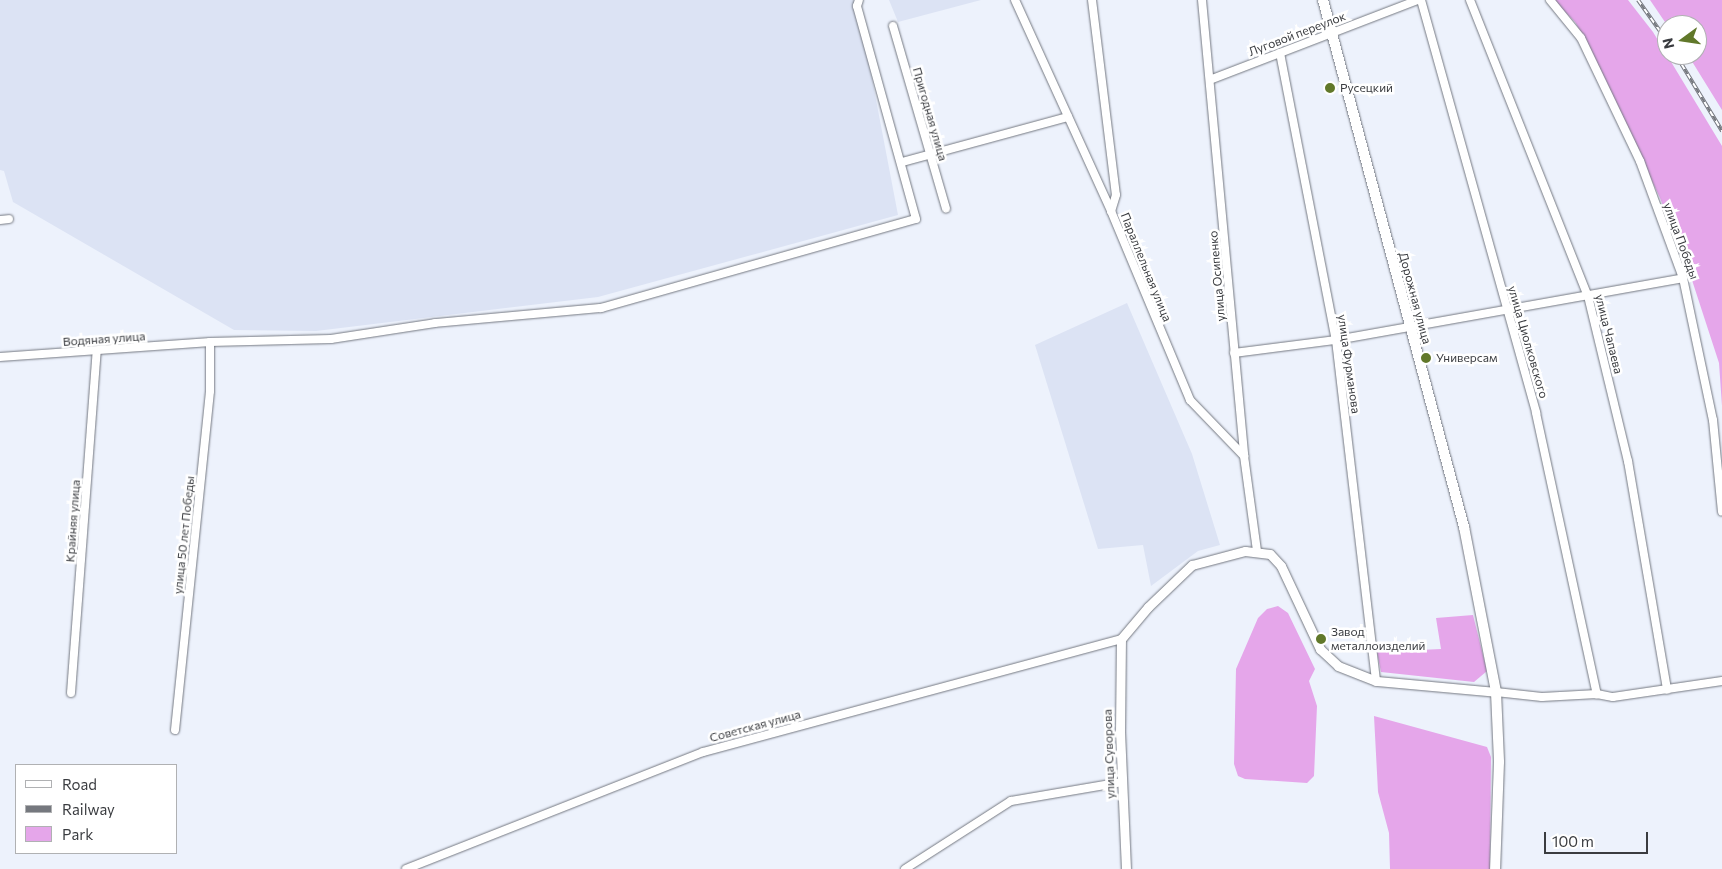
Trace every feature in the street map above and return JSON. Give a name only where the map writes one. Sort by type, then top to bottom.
[{"type":"main road","name":"Дорожная улица","points":[[1323,0],[1464,527],[1496,692],[1499,762],[1496,869]]},
{"type":"street","points":[[859,0],[857,6],[902,162],[1068,117]]},
{"type":"street","points":[[1015,0],[1111,211]]},
{"type":"street","name":"Параллельная улица","points":[[1092,0],[1116,195],[1111,211],[1190,400],[1244,456]]},
{"type":"street","name":"улица Осипенко","points":[[1202,0],[1212,79],[1244,456],[1257,550]]},
{"type":"street","name":"Луговой переулок","points":[[1212,79],[1419,0]]},
{"type":"street","name":"улица Циолковского","points":[[1419,0],[1538,423],[1597,694]]},
{"type":"street","name":"улица Чапаева","points":[[1470,0],[1588,296],[1628,461],[1667,690]]},
{"type":"street","name":"улица Победы","points":[[1550,0],[1581,38],[1640,161],[1683,278],[1713,420],[1722,512]]},
{"type":"street","name":"Пригодная улица","points":[[893,26],[946,208]]},
{"type":"street","name":"улица Фурманова","points":[[1280,53],[1336,340],[1376,680]]},
{"type":"street","name":"Водяная улица","points":[[0,357],[210,342],[331,339],[435,323],[601,308],[916,219],[902,162]]},
{"type":"street","points":[[0,220],[9,219]]},
{"type":"street","points":[[1234,353],[1336,340],[1409,325],[1588,296],[1683,278]]},
{"type":"street","name":"улица 50 лет Победы","points":[[175,730],[210,391],[210,342]]},
{"type":"street","name":"Крайняя улица","points":[[71,693],[97,351]]},
{"type":"street","points":[[1121,639],[1148,607],[1192,566],[1217,556],[1257,550],[1270,554],[1281,566],[1325,657],[1348,672],[1376,680],[1542,696],[1597,694],[1613,697],[1722,681]]},
{"type":"street","name":"улица Суворова","points":[[1121,639],[1119,688],[1126,869]]},
{"type":"street","name":"Советская улица","points":[[406,869],[703,752],[1121,639]]},
{"type":"street","points":[[905,869],[1012,801],[1122,782]]},
{"type":"shaded area","points":[[0,0],[857,0],[898,215],[598,297],[316,331],[234,330],[13,202],[4,171],[0,170]]},
{"type":"shaded area","points":[[889,0],[981,0],[898,22]]},
{"type":"shaded area","points":[[1127,303],[1192,454],[1220,545],[1198,551],[1151,586],[1143,545],[1098,549],[1035,345]]},
{"type":"green space","points":[[1553,0],[1628,0],[1657,39],[1657,65],[1673,65],[1722,146],[1722,406],[1719,363],[1690,274],[1660,198],[1586,41],[1575,22]]},
{"type":"green space","points":[[1650,0],[1722,0],[1722,110],[1694,65],[1707,65],[1707,15],[1660,15]]},
{"type":"green space","points":[[1278,606],[1288,613],[1315,669],[1309,681],[1317,706],[1314,776],[1307,783],[1245,779],[1238,776],[1234,764],[1236,669],[1258,618],[1267,609]]},
{"type":"green space","points":[[1473,615],[1487,671],[1474,682],[1381,672],[1377,652],[1441,649],[1436,618]]},
{"type":"green space","points":[[1374,716],[1487,747],[1491,757],[1490,869],[1390,869],[1389,833],[1378,792]]},
{"type":"railway","points":[[1638,0],[1657,27]]},
{"type":"railway","points":[[1682,65],[1722,131]]},
{"type":"place","name":"Русецкий","points":[[1330,88]]},
{"type":"place","name":"Универсам","points":[[1426,358]]},
{"type":"place","name":"Завод металлоизделий","points":[[1321,639]]}]
